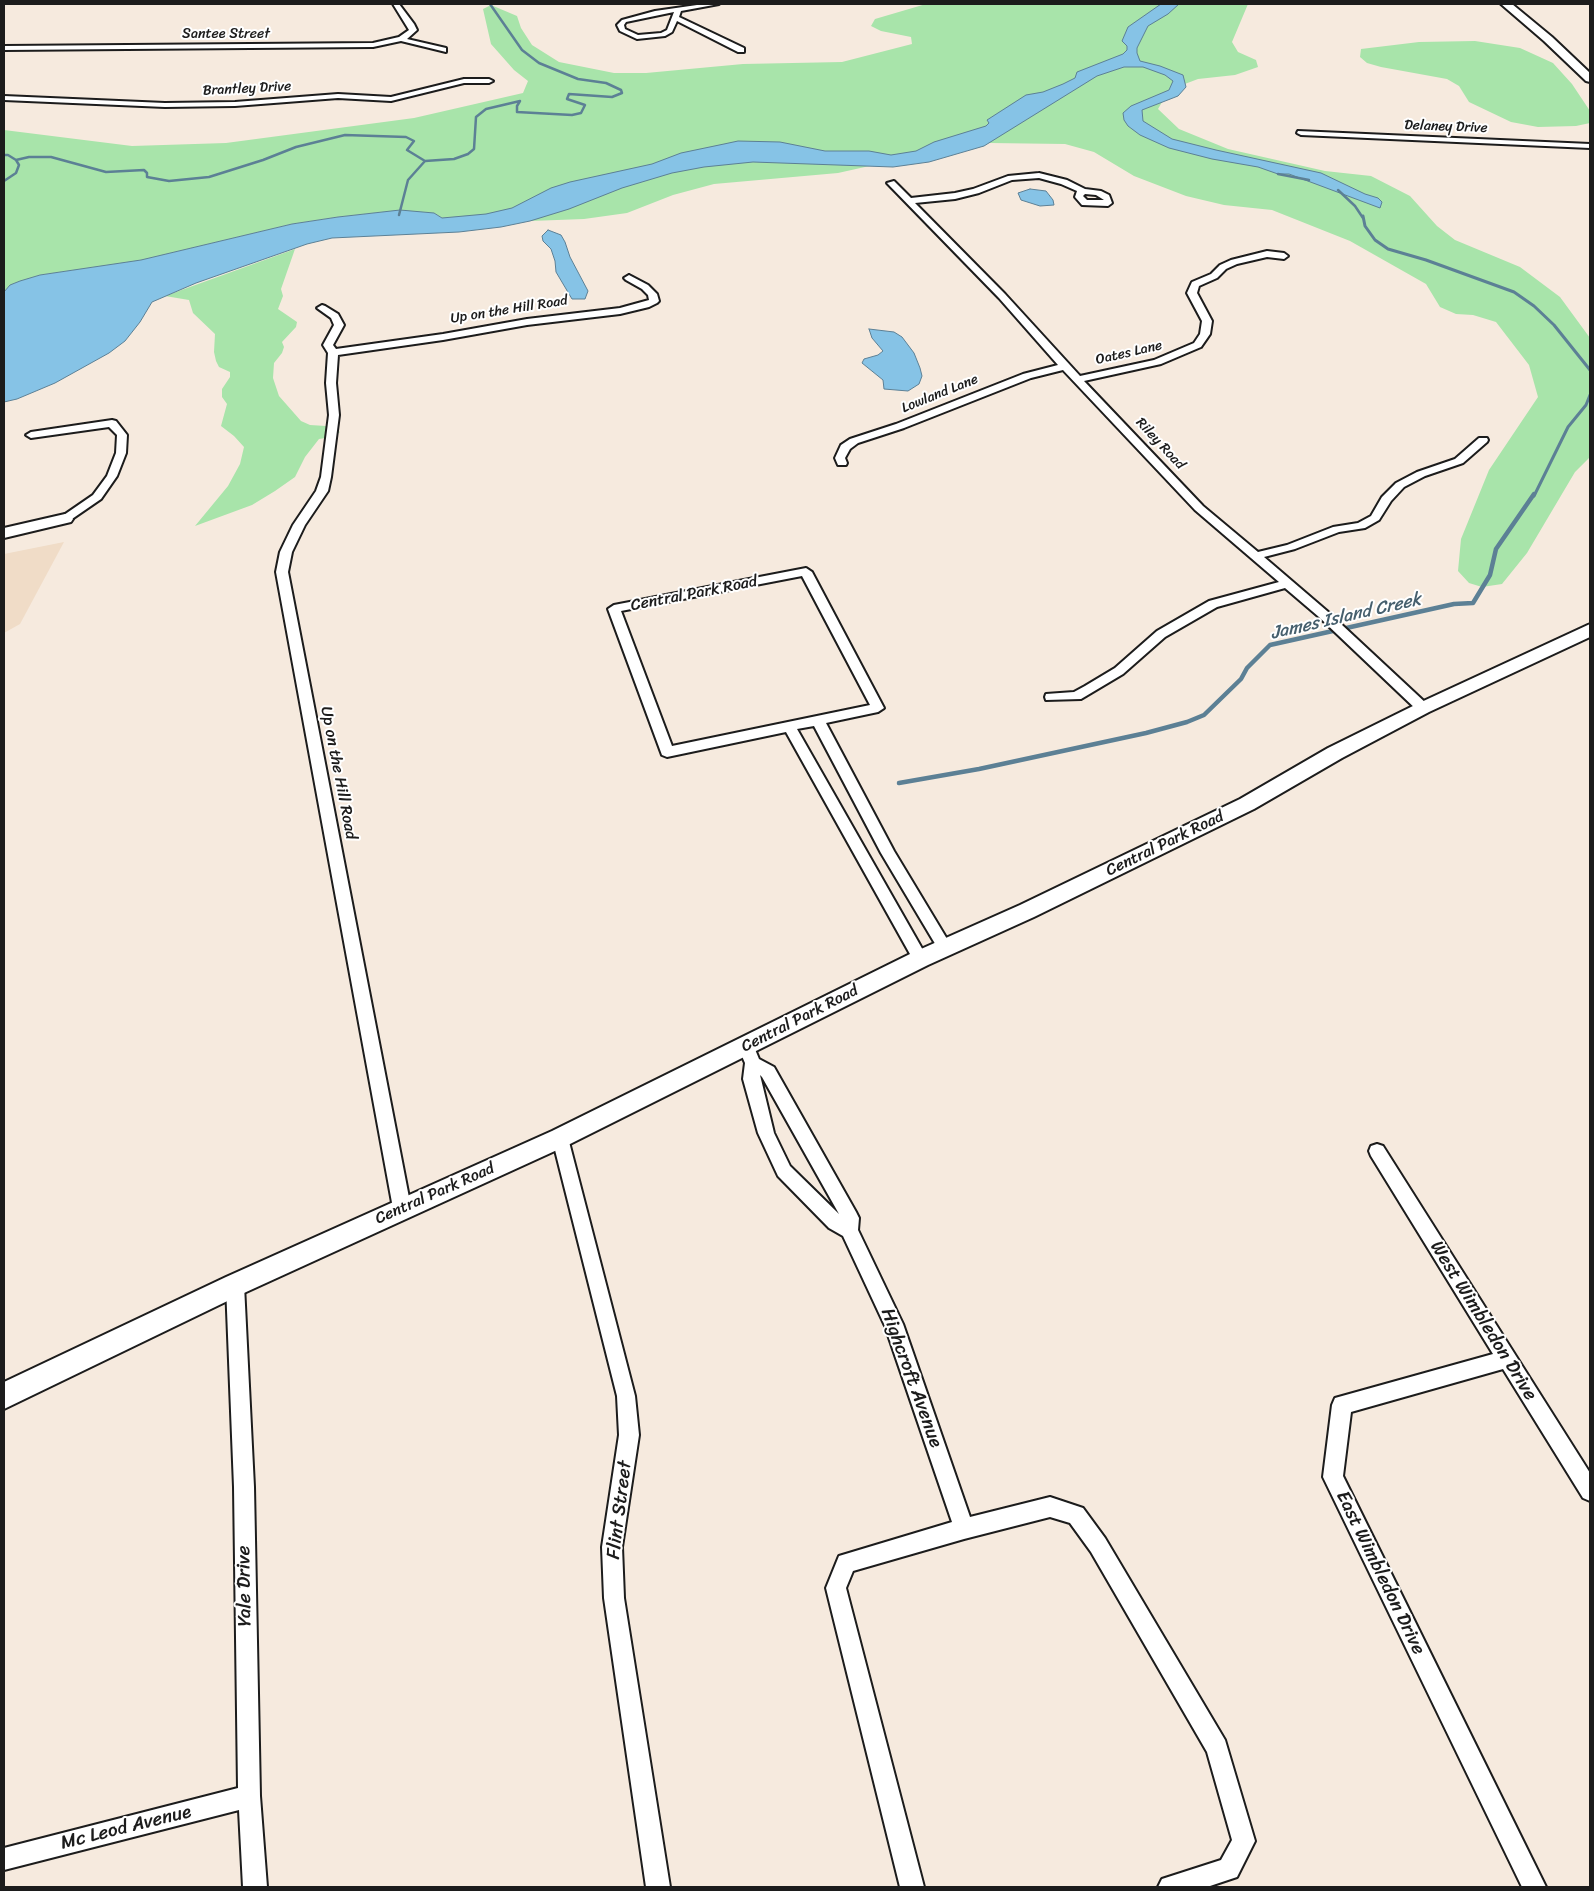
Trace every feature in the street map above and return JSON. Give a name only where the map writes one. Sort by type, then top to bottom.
[{"type":"street","points":[[396,4],[411,24],[413,30],[401,39]]},
{"type":"street","points":[[678,10],[670,31],[663,35],[637,37],[624,31],[620,25],[624,21],[652,11],[678,10],[716,4]]},
{"type":"street","points":[[1506,4],[1548,39],[1590,80]]},
{"type":"street","points":[[676,18],[741,50]]},
{"type":"street","points":[[401,39],[443,50]]},
{"type":"street","name":"Santee Street","points":[[4,48],[365,45],[401,39]]},
{"type":"street","name":"Brantley Drive","points":[[4,98],[165,105],[235,104],[347,96],[391,99],[464,81],[489,81]]},
{"type":"street","name":"Delaney Drive","points":[[1301,133],[1590,146]]},
{"type":"street","points":[[908,201],[955,196],[1026,175],[1049,177],[1083,191]]},
{"type":"street","name":"Riley Road","points":[[891,183],[1002,296],[1064,366],[1199,508],[1323,614],[1423,708]]},
{"type":"street","name":"Oates Lane","points":[[1078,379],[1157,362],[1198,345],[1206,334],[1207,321],[1192,293],[1195,284],[1214,276],[1224,267],[1234,262],[1268,254],[1284,256]]},
{"type":"street","name":"Up on the Hill Road","points":[[333,353],[348,349],[443,337],[527,322],[620,311],[646,305],[654,301],[652,294],[629,278]]},
{"type":"street","name":"Up on the Hill Road","points":[[322,308],[335,316],[339,325],[328,345],[333,353],[331,383],[334,415],[326,477],[322,491],[299,525],[286,552],[282,572],[402,1208]]},
{"type":"street","name":"Lowland Lane","points":[[842,463],[840,458],[845,448],[854,441],[900,426],[1027,376],[1064,366]]},
{"type":"street","points":[[4,533],[65,520],[97,497],[112,476],[122,453],[122,435],[112,423],[31,435]]},
{"type":"street","points":[[1256,556],[1292,547],[1337,530],[1361,526],[1375,518],[1386,499],[1400,485],[1421,474],[1459,461],[1483,440]]},
{"type":"street","name":"Central Park Road","points":[[806,572],[878,708],[818,720],[668,752],[614,609],[806,572]]},
{"type":"street","points":[[1051,696],[1076,696],[1090,689],[1120,670],[1161,634],[1213,604],[1286,584]]},
{"type":"street","name":"Central Park Road","points":[[4,1396],[235,1284],[402,1208],[750,1055],[920,959],[1027,911],[1222,816],[1335,753],[1423,708],[1590,630]]},
{"type":"street","points":[[818,720],[888,854],[945,948]]},
{"type":"street","points":[[789,726],[920,959]]},
{"type":"street","name":"Highcroft Avenue","points":[[750,1055],[751,1079],[766,1133],[784,1171],[835,1222],[849,1230]]},
{"type":"street","name":"Highcroft Avenue","points":[[750,1055],[768,1072],[850,1218],[849,1230],[894,1324],[964,1528]]},
{"type":"street","name":"Flint Street","points":[[560,1138],[626,1396],[629,1434],[612,1547],[614,1598],[658,1887]]},
{"type":"street","name":"West Wimbledon Drive","points":[[1377,1151],[1590,1491]]},
{"type":"street","name":"Yale Drive","points":[[235,1284],[244,1487],[248,1796],[255,1887]]},
{"type":"street","name":"East Wimbledon Drive","points":[[1506,1359],[1342,1405],[1333,1477],[1534,1887]]},
{"type":"street","points":[[912,1887],[836,1588],[846,1563],[964,1528],[1050,1507],[1076,1515],[1098,1545],[1217,1748],[1244,1841],[1229,1869],[1170,1887]]},
{"type":"street","name":"Mc Leod Avenue","points":[[4,1859],[248,1796]]},
{"type":"shaded area","points":[[64,542],[20,624],[4,633],[4,554]]},
{"type":"green space","points":[[926,4],[1248,4],[1232,42],[1238,52],[1256,60],[1258,67],[1235,75],[1198,79],[1169,90],[1158,109],[1179,129],[1228,149],[1325,171],[1371,176],[1410,196],[1437,226],[1455,240],[1520,267],[1560,297],[1590,338],[1590,457],[1575,472],[1527,553],[1502,584],[1482,587],[1469,583],[1458,571],[1461,539],[1489,470],[1538,397],[1529,365],[1496,322],[1473,315],[1456,314],[1440,307],[1426,284],[1350,241],[1272,210],[1224,205],[1186,196],[1134,176],[1094,152],[1065,144],[990,143],[950,148],[838,173],[714,184],[673,195],[627,213],[584,219],[530,221],[442,218],[434,213],[383,212],[338,217],[292,224],[138,261],[40,275],[10,285],[4,292],[4,130],[132,146],[226,143],[414,118],[523,93],[528,81],[514,70],[491,44],[483,9],[491,5],[517,16],[521,28],[532,45],[559,62],[614,73],[646,73],[743,64],[842,62],[912,44],[911,37],[881,31],[871,26],[875,19]]},
{"type":"green space","points":[[1475,41],[1520,48],[1553,63],[1572,84],[1590,111],[1590,123],[1576,126],[1538,127],[1511,122],[1469,102],[1459,86],[1447,79],[1381,67],[1367,63],[1360,57],[1361,49],[1419,42]]},
{"type":"green space","points":[[295,249],[281,289],[283,296],[278,309],[297,322],[296,327],[282,342],[284,347],[274,363],[273,378],[279,396],[301,421],[310,425],[326,426],[340,432],[332,437],[319,439],[305,457],[295,477],[275,491],[252,505],[195,526],[228,486],[240,464],[244,447],[221,426],[227,404],[222,397],[222,389],[230,377],[230,372],[219,367],[216,361],[214,352],[215,334],[193,313],[189,300],[165,296]]},
{"type":"water","points":[[1161,4],[1179,4],[1168,14],[1148,26],[1137,48],[1137,53],[1140,61],[1183,75],[1186,87],[1178,96],[1142,110],[1143,121],[1172,139],[1321,173],[1365,194],[1378,198],[1382,202],[1380,208],[1289,174],[1278,174],[1258,167],[1212,159],[1169,148],[1140,135],[1128,126],[1124,120],[1123,113],[1131,106],[1169,90],[1173,81],[1165,75],[1143,67],[1124,67],[1097,76],[984,146],[929,162],[893,167],[753,162],[704,167],[672,173],[622,188],[569,209],[530,221],[501,227],[459,232],[332,238],[307,244],[196,283],[152,302],[140,322],[125,341],[109,353],[55,383],[17,399],[4,402],[4,292],[10,285],[20,281],[40,275],[141,260],[292,224],[338,217],[400,210],[434,213],[442,218],[486,214],[512,208],[551,188],[570,182],[652,164],[681,153],[738,141],[780,142],[825,151],[869,151],[891,155],[916,151],[934,142],[986,126],[989,123],[987,120],[1026,95],[1043,92],[1063,84],[1075,78],[1077,72],[1123,54],[1127,50],[1127,46],[1122,41],[1128,27]]},
{"type":"water","points":[[1030,189],[1046,191],[1053,200],[1054,205],[1040,206],[1021,200],[1018,193]]},
{"type":"water","points":[[548,230],[561,235],[565,242],[570,257],[588,291],[585,299],[572,299],[556,272],[551,249],[543,241],[542,236]]},
{"type":"water","points":[[869,329],[894,332],[902,337],[914,353],[920,368],[922,376],[919,384],[908,391],[884,389],[883,380],[862,363],[864,359],[878,355],[883,351],[872,338]]},
{"type":"waterway","points":[[425,161],[454,159],[468,154],[474,149],[476,117],[486,109],[520,101],[517,106],[517,112],[572,115],[581,113],[585,105],[567,99],[569,94],[612,97],[622,93],[621,90],[606,83],[578,79],[539,63],[522,50],[490,4]]},
{"type":"waterway","points":[[16,160],[29,157],[51,157],[106,172],[144,170],[147,173],[147,177],[169,181],[209,177],[263,160],[296,147],[345,135],[406,137],[414,141],[407,150],[425,161]]},
{"type":"waterway","points":[[4,155],[8,155],[16,160]]},
{"type":"waterway","points":[[4,181],[16,173],[19,165],[16,160]]},
{"type":"waterway","points":[[399,215],[408,180],[425,161]]},
{"type":"waterway","name":"James Island Creek","points":[[1278,174],[1309,180]]},
{"type":"waterway","name":"James Island Creek","points":[[1338,190],[1355,206],[1363,218]]},
{"type":"waterway","name":"James Island Creek","points":[[1363,216],[1365,226],[1375,240],[1388,249],[1426,260],[1514,292],[1534,306],[1554,325],[1590,370]]},
{"type":"waterway","name":"James Island Creek","points":[[1534,496],[1568,427],[1586,405],[1590,395]]},
{"type":"waterway","name":"James Island Creek","points":[[899,783],[979,769],[1146,733],[1187,722],[1204,715],[1241,679],[1247,668],[1270,645],[1454,604],[1473,603],[1490,575],[1496,549],[1534,494]]}]
